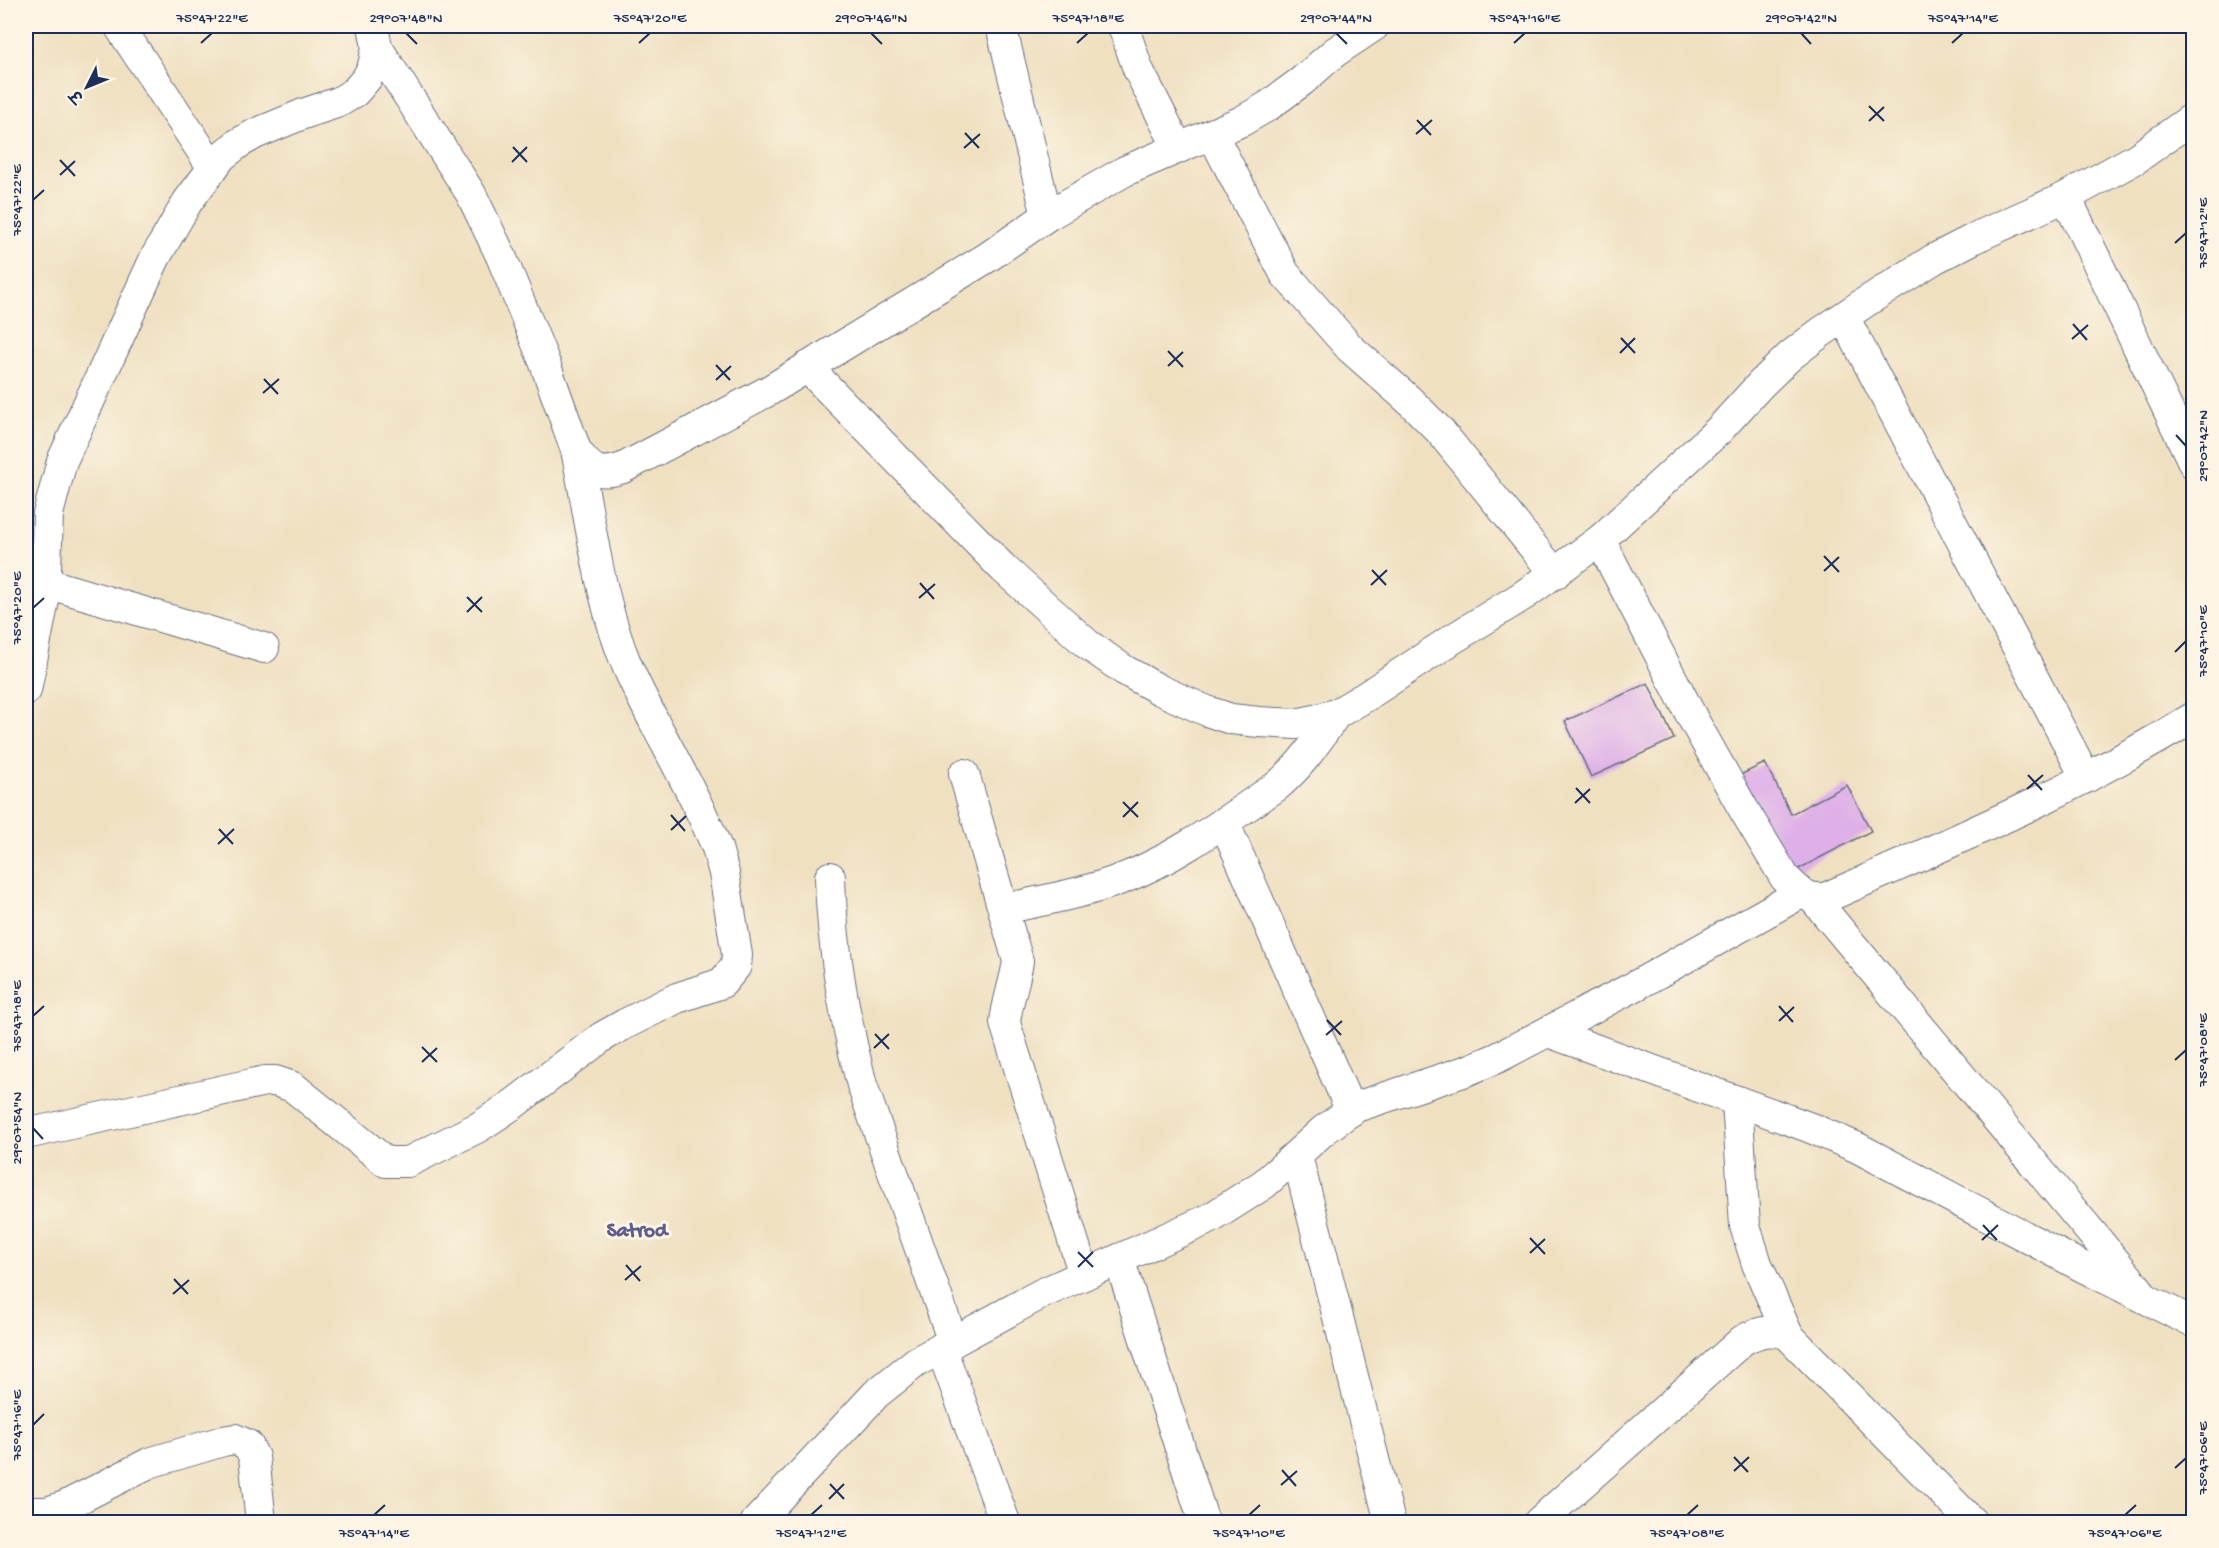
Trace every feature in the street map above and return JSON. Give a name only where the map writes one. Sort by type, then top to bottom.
[{"type":"street","points":[[119,26],[213,168]]},
{"type":"street","points":[[1001,26],[1047,216]]},
{"type":"street","points":[[1123,26],[1138,69],[1178,148]]},
{"type":"street","points":[[576,450],[585,463],[596,471],[609,472],[623,468],[770,390],[988,257],[1047,216],[1125,171],[1242,121],[1268,106],[1302,81],[1335,52],[1374,26]]},
{"type":"street","points":[[26,690],[37,639],[36,580],[46,543],[48,514],[62,461],[154,258],[188,201],[222,156],[239,142],[279,123],[339,102],[355,92],[367,78],[373,66],[375,37]]},
{"type":"street","points":[[26,1134],[265,1081],[275,1081],[293,1088],[386,1162],[408,1162],[445,1146],[479,1127],[617,1028],[677,998],[722,983],[736,966],[737,955],[724,873],[717,848],[627,666],[602,580],[576,450],[544,361],[501,256],[471,194],[375,37]]},
{"type":"street","points":[[807,368],[1004,569],[1087,644],[1124,670],[1160,690],[1207,711],[1231,719],[1296,724],[1336,714],[1555,574],[1600,540],[1719,430],[1790,356],[1844,317],[1934,259],[2066,197],[2137,158],[2193,117]]},
{"type":"street","points":[[1212,134],[1285,274],[1350,348],[1440,431],[1555,574]]},
{"type":"street","points":[[2066,197],[2193,464]]},
{"type":"street","points":[[1844,317],[2086,778]]},
{"type":"street","points":[[1600,540],[1744,810],[1785,878],[1792,887],[1807,895],[1825,898],[1934,850],[2086,778],[2193,717]]},
{"type":"street","points":[[36,580],[264,648]]},
{"type":"street","points":[[1004,909],[1101,886],[1125,878],[1176,854],[1292,773],[1309,754],[1336,714]]},
{"type":"street","points":[[964,774],[1018,961],[1014,989],[1006,1012],[1005,1023],[1084,1275]]},
{"type":"street","points":[[1224,822],[1351,1111]]},
{"type":"street","points":[[830,877],[831,916],[852,1046],[862,1085],[1005,1522]]},
{"type":"street","points":[[772,1516],[876,1394],[916,1362],[1041,1294],[1210,1218],[1237,1203],[1264,1184],[1324,1130],[1367,1102],[1466,1071],[1497,1058],[1807,895]]},
{"type":"street","points":[[1807,895],[2147,1299]]},
{"type":"street","points":[[1548,1032],[1811,1128],[1858,1148],[2193,1323]]},
{"type":"street","points":[[1737,1101],[1745,1226],[1757,1264],[1788,1335],[1972,1522]]},
{"type":"street","points":[[1297,1156],[1390,1522]]},
{"type":"street","points":[[1119,1259],[1204,1522]]},
{"type":"street","points":[[1539,1522],[1743,1340],[1760,1332],[1772,1331],[1788,1335]]},
{"type":"street","points":[[26,1512],[47,1512],[65,1506],[149,1463],[235,1439],[248,1445],[254,1457],[261,1522]]},
{"type":"building","points":[[1648,683],[1674,739],[1591,777],[1565,721]]},
{"type":"building","points":[[1765,763],[1791,814],[1847,785],[1871,831],[1789,874],[1738,776]]},
{"type":"district","name":"Satrod","points":[[637,1232]]}]
